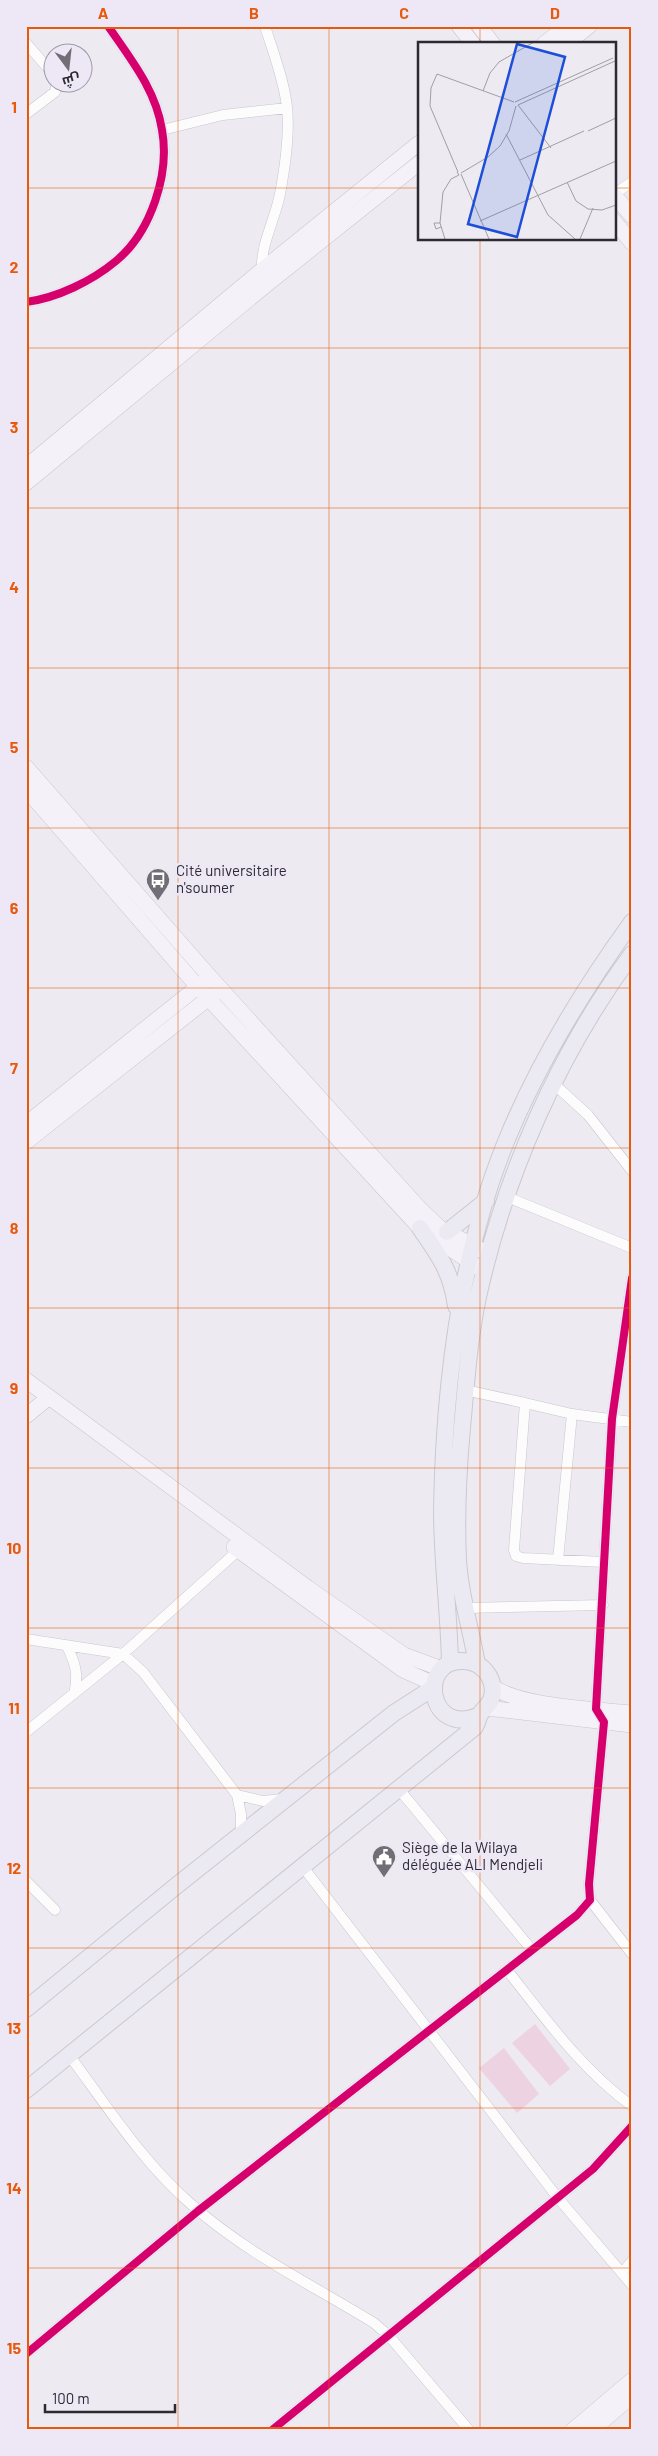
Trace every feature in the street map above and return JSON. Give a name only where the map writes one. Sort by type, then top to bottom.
[{"type":"main road","points":[[460,26],[472,42]]},
{"type":"main road","points":[[479,26],[491,42]]},
{"type":"main road","points":[[547,42],[567,26]]},
{"type":"main road","points":[[569,42],[589,26]]},
{"type":"main road","points":[[26,466],[262,270],[418,144]]},
{"type":"main road","points":[[26,483],[266,285],[418,164]]},
{"type":"main road","points":[[616,197],[632,216]]},
{"type":"main road","points":[[616,223],[632,243]]},
{"type":"main road","points":[[26,767],[214,994],[318,1106],[469,1262],[484,1272]]},
{"type":"main road","points":[[26,789],[204,982]]},
{"type":"main road","points":[[26,2009],[394,1713],[433,1686],[446,1666],[449,1618],[443,1571],[442,1510],[446,1435],[458,1321],[472,1246],[505,1145],[540,1070],[601,964],[632,922]]},
{"type":"main road","points":[[477,1664],[464,1608],[458,1561],[457,1489],[465,1390],[478,1298],[489,1254],[507,1197],[553,1084],[597,1006],[632,954]]},
{"type":"main road","points":[[26,1124],[204,982]]},
{"type":"main road","points":[[26,1142],[214,994]]},
{"type":"main road","points":[[318,1106],[420,1228],[443,1261],[452,1280],[458,1321]]},
{"type":"main road","points":[[441,1233],[486,1202]]},
{"type":"main road","points":[[420,1228],[441,1233],[489,1254]]},
{"type":"main road","points":[[26,1380],[44,1401]]},
{"type":"main road","points":[[26,1392],[44,1401],[242,1547],[403,1670],[433,1686]]},
{"type":"main road","points":[[26,1416],[44,1401]]},
{"type":"main road","points":[[26,2090],[467,1734],[475,1726],[492,1698],[493,1687],[490,1676],[477,1664],[459,1661],[446,1666],[404,1655],[242,1547]]},
{"type":"main road","points":[[433,1686],[434,1698],[444,1713],[462,1720],[483,1712],[600,1716],[632,1713]]},
{"type":"main road","points":[[493,1687],[502,1693],[632,1725]]},
{"type":"main road","points":[[573,2430],[632,2380]]},
{"type":"main road","points":[[592,2430],[632,2396]]},
{"type":"street","points":[[26,302],[52,295],[80,284],[116,261],[134,241],[149,213],[161,184],[164,155],[162,130],[153,97],[134,63],[108,26]]},
{"type":"street","points":[[265,26],[280,74],[287,108],[285,158],[280,196],[269,226],[262,270],[266,285]]},
{"type":"street","points":[[26,43],[42,62]]},
{"type":"street","points":[[26,114],[55,92]]},
{"type":"street","points":[[162,130],[223,115],[287,108]]},
{"type":"street","points":[[616,194],[632,182]]},
{"type":"street","points":[[553,1084],[588,1115],[632,1171]]},
{"type":"street","points":[[507,1197],[632,1248]]},
{"type":"street","points":[[632,1278],[612,1419],[603,1562],[600,1716],[589,1884],[590,1900],[632,1954]]},
{"type":"street","points":[[465,1390],[572,1414],[632,1422]]},
{"type":"street","points":[[525,1403],[514,1550],[516,1556],[523,1558],[603,1562]]},
{"type":"street","points":[[558,1560],[572,1414]]},
{"type":"street","points":[[26,1732],[123,1654],[242,1547]]},
{"type":"street","points":[[464,1608],[603,1605]]},
{"type":"street","points":[[26,1639],[123,1654],[143,1672],[237,1795],[242,1814],[241,1835]]},
{"type":"street","points":[[67,1646],[76,1666],[78,1676],[74,1694]]},
{"type":"street","points":[[398,1788],[532,1950]]},
{"type":"street","points":[[237,1795],[263,1801],[291,1796]]},
{"type":"street","points":[[303,1866],[558,2198],[632,2285]]},
{"type":"street","points":[[26,1881],[54,1910]]},
{"type":"street","points":[[26,2354],[198,2211],[577,1915],[590,1900]]},
{"type":"street","points":[[507,1970],[590,2071],[632,2106]]},
{"type":"street","points":[[69,2055],[127,2134],[161,2174],[198,2211],[250,2249],[366,2318],[389,2336],[469,2430]]},
{"type":"street","points":[[272,2430],[558,2198],[593,2168],[632,2126]]},
{"type":"street","points":[[622,2273],[632,2261]]},
{"type":"shaded area","points":[[535,2024],[570,2069],[550,2086],[512,2043]]},
{"type":"shaded area","points":[[504,2048],[539,2094],[517,2113],[479,2068]]},
{"type":"cycle path","points":[[26,302],[50,297],[74,288],[116,261],[139,234],[155,201],[160,183],[164,147],[159,115],[141,75],[108,26]]},
{"type":"cycle path","points":[[26,2354],[198,2211],[577,1915],[590,1900],[589,1884],[604,1722],[596,1709],[612,1419],[632,1278]]},
{"type":"cycle path","points":[[272,2430],[593,2169],[632,2126]]},
{"type":"place","name":"Cité universitaire n'soumer","points":[[158,901]]},
{"type":"place","name":"Siège de la Wilaya déléguée ALI Mendjeli","points":[[384,1878]]}]
